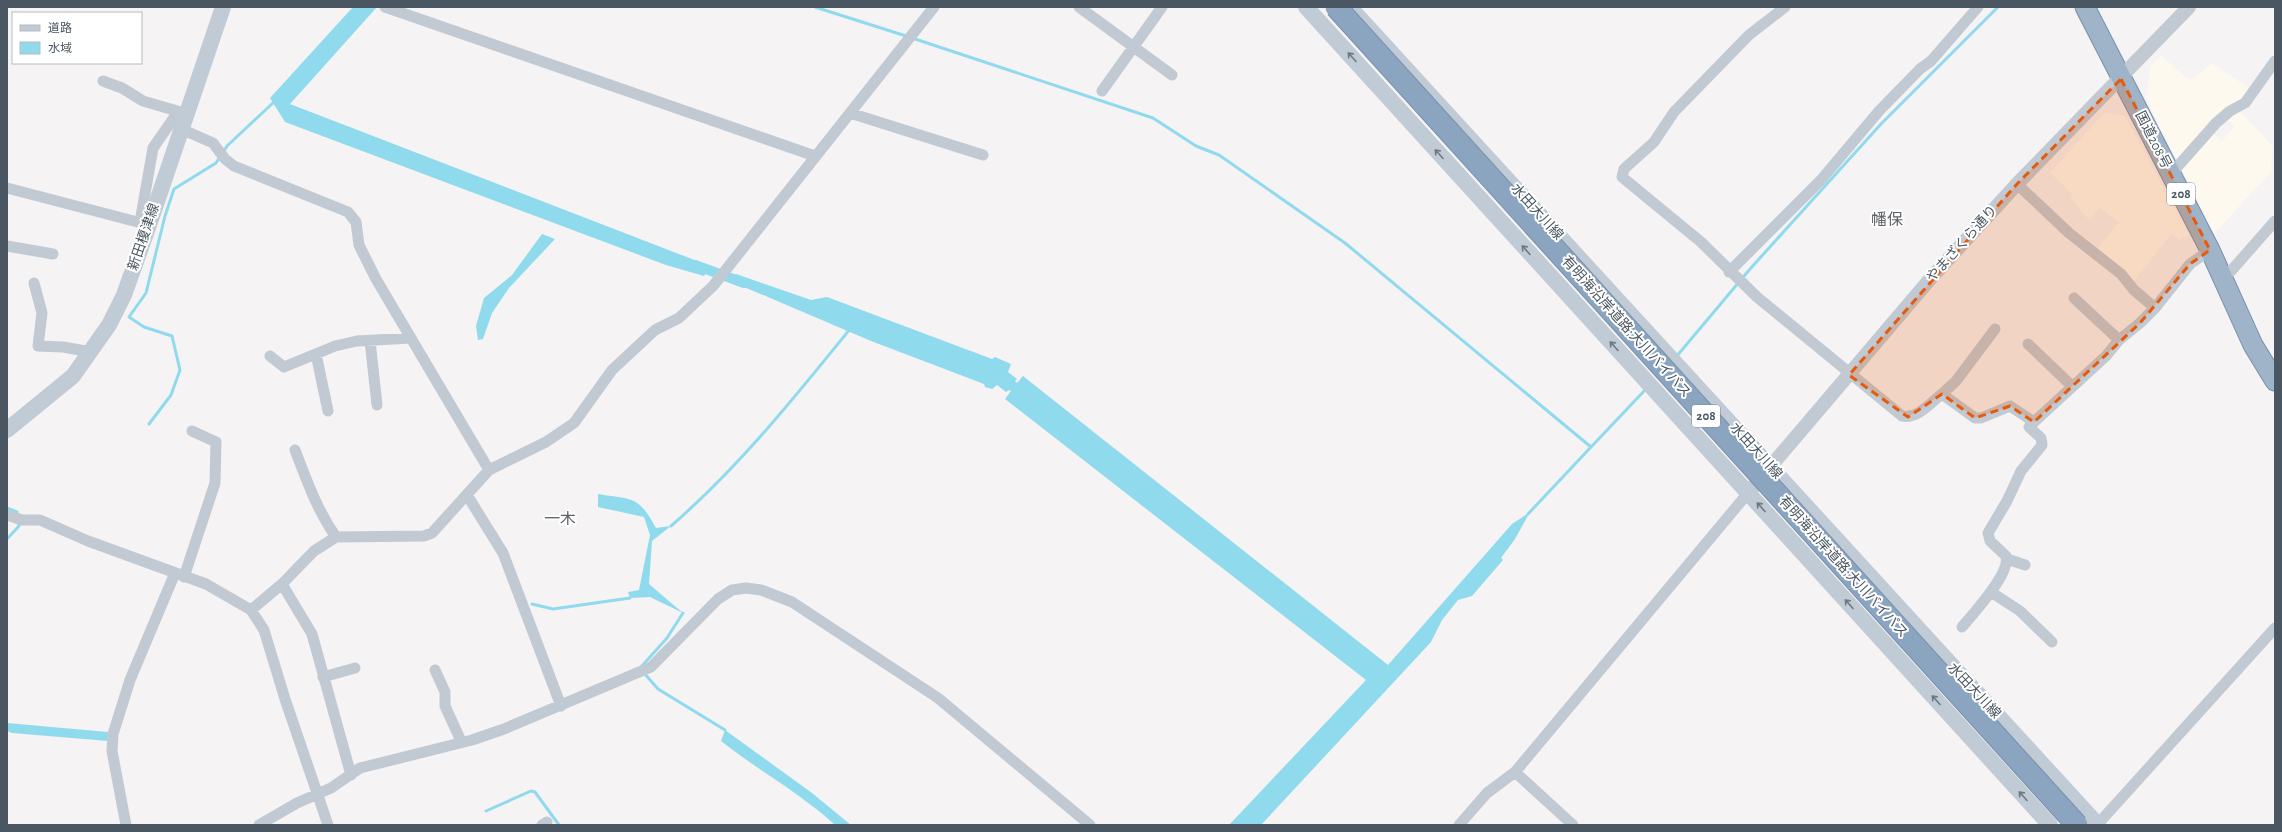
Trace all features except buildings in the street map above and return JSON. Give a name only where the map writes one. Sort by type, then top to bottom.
[{"type":"highway","name":"有明海沿岸道路;大川バイパス","points":[[1336,7],[2091,825]]},
{"type":"highway","name":"有明海沿岸道路;大川バイパス","points":[[1343,7],[1643,338],[1777,489],[2091,825]]},
{"type":"highway","name":"国道208号","points":[[2085,7],[2210,250],[2253,345],[2275,381]]},
{"type":"main road","name":"新田榎津線","points":[[7,430],[73,376],[91,352],[108,325],[124,295],[145,224],[223,7]]},
{"type":"main road","points":[[1306,7],[2050,825]]},
{"type":"main road","name":"水田大川線","points":[[1350,7],[1769,466],[2091,825]]},
{"type":"street","points":[[385,7],[816,156]]},
{"type":"street","points":[[251,610],[282,584],[314,550],[336,537],[424,536],[438,528],[488,470],[546,442],[574,423],[612,370],[655,330],[679,318],[713,286],[934,7]]},
{"type":"street","points":[[1079,7],[1172,75]]},
{"type":"street","points":[[1102,91],[1162,7]]},
{"type":"street","points":[[1785,7],[1749,35],[1674,112],[1654,142],[1630,162],[1621,173],[1622,177],[1701,242],[1746,288],[1849,375],[1902,416],[1914,416],[1956,381],[1995,329]]},
{"type":"street","points":[[1729,272],[1821,180],[1879,111],[1920,69],[1931,61],[1978,7]]},
{"type":"street","name":"やまざくら通り","points":[[1748,492],[1931,278],[2017,184],[2189,7]]},
{"type":"street","points":[[2171,174],[2226,113],[2245,103],[2275,61]]},
{"type":"street","points":[[103,81],[122,88],[143,101],[182,118],[218,147],[225,159],[234,166],[348,212],[356,222],[359,245],[376,279],[488,470]]},
{"type":"street","points":[[850,113],[982,156]]},
{"type":"street","points":[[7,188],[145,224],[153,148],[182,118]]},
{"type":"street","points":[[2017,184],[2069,233],[2121,274],[2134,290],[2155,308]]},
{"type":"street","points":[[2222,277],[2232,271],[2275,221]]},
{"type":"street","points":[[7,246],[53,254]]},
{"type":"street","points":[[2025,565],[2007,559],[1990,541],[1988,533],[2007,501],[2021,471],[2042,445],[2041,438],[2029,427],[2106,356],[2119,340],[2155,308],[2190,264],[2210,250]]},
{"type":"street","points":[[34,283],[42,313],[38,346],[63,347],[91,352]]},
{"type":"street","points":[[2074,298],[2119,340]]},
{"type":"street","points":[[270,356],[284,367],[335,346],[357,341],[411,338]]},
{"type":"street","points":[[370,341],[377,405]]},
{"type":"street","points":[[2028,344],[2072,386]]},
{"type":"street","points":[[316,354],[328,411]]},
{"type":"street","points":[[1942,394],[1975,418],[1981,418],[2010,406],[2034,422]]},
{"type":"street","points":[[126,825],[112,751],[112,734],[130,680],[179,575],[217,475],[216,442],[192,431]]},
{"type":"street","points":[[295,450],[322,517],[336,537]]},
{"type":"street","points":[[1459,825],[1487,793],[1515,772],[1748,492]]},
{"type":"street","points":[[467,495],[503,553],[561,706]]},
{"type":"street","points":[[12,518],[40,520],[88,541],[225,594],[251,610],[264,630],[328,825]]},
{"type":"street","points":[[1962,627],[1991,592],[2006,565],[2007,559]]},
{"type":"street","points":[[282,584],[312,634],[351,774]]},
{"type":"street","points":[[259,825],[331,788],[360,768],[461,741],[472,740],[561,706],[651,667],[718,599],[732,590],[746,588],[761,590],[792,602],[840,632],[938,698],[1090,825]]},
{"type":"street","points":[[1991,592],[2020,611],[2052,642]]},
{"type":"street","points":[[2091,825],[2275,628]]},
{"type":"street","points":[[323,677],[355,668]]},
{"type":"street","points":[[435,670],[445,692],[445,706],[461,741]]},
{"type":"street","points":[[1515,772],[1573,825]]},
{"type":"highlighted area","points":[[2121,79],[2210,250],[2190,264],[2140,323],[2034,422],[2010,406],[1975,418],[1942,394],[1908,417],[1849,375],[2017,184]]},
{"type":"shaded area","points":[[2161,55],[2188,79],[2193,79],[2212,63],[2252,90],[2208,129],[2222,141],[2234,126],[2224,118],[2240,111],[2273,146],[2271,163],[2273,170],[2214,234],[2146,98],[2151,66]]},
{"type":"shaded area","points":[[2104,113],[2125,116],[2189,235],[2186,239],[2183,236],[2179,240],[2172,233],[2133,283],[2096,250],[2119,222],[2100,208],[2089,220],[2070,198],[2073,195],[2050,173]]},
{"type":"water","points":[[353,7],[377,7],[290,104],[710,266],[704,276],[666,265],[285,122],[270,98]]},
{"type":"water","points":[[542,234],[555,239],[509,288],[492,313],[483,339],[478,340],[476,326],[484,298],[512,275]]},
{"type":"water","points":[[736,274],[811,300],[827,297],[992,359],[995,357],[1011,364],[1008,372],[1017,379],[1015,381],[1017,383],[1023,376],[1388,665],[1512,524],[1530,512],[1515,539],[1501,558],[1503,560],[1472,596],[1458,600],[1442,620],[1431,642],[1261,825],[1229,825],[1366,680],[1005,399],[1011,391],[1009,390],[1006,392],[997,385],[992,389],[985,387],[984,384],[871,341],[730,281]]},
{"type":"water","points":[[598,494],[627,499],[639,504],[650,517],[656,528],[671,526],[652,541],[649,584],[683,613],[650,597],[630,598],[628,592],[639,590],[650,535],[644,517],[598,507]]},
{"type":"water","points":[[7,723],[108,732],[108,741],[12,733],[7,731]]},
{"type":"water","points":[[725,730],[812,793],[851,825],[835,825],[794,792],[735,752],[721,741]]},
{"type":"waterway","points":[[815,7],[906,36]]},
{"type":"waterway","points":[[1676,357],[1750,269],[1881,124],[1998,7]]},
{"type":"waterway","points":[[912,38],[1153,118],[1196,146],[1219,155],[1345,243],[1591,447],[1528,514]]},
{"type":"waterway","points":[[149,424],[171,395],[180,370],[172,336],[144,327],[129,317],[146,293],[165,216],[174,189],[216,163],[227,146],[275,101]]},
{"type":"waterway","points":[[695,265],[744,283]]},
{"type":"waterway","points":[[671,526],[743,456],[787,406],[850,329]]},
{"type":"waterway","points":[[1591,447],[1646,389]]},
{"type":"waterway","points":[[7,508],[17,512],[17,516]]},
{"type":"waterway","points":[[7,539],[19,526],[18,521]]},
{"type":"waterway","points":[[532,604],[553,609],[630,598]]},
{"type":"waterway","points":[[641,667],[667,638],[683,613]]},
{"type":"waterway","points":[[644,673],[658,689],[725,730]]},
{"type":"waterway","points":[[486,811],[531,791],[535,792],[559,825]]},
{"type":"district","name":"幡保","points":[[1887,220]]},
{"type":"district","name":"一木","points":[[560,519]]}]
